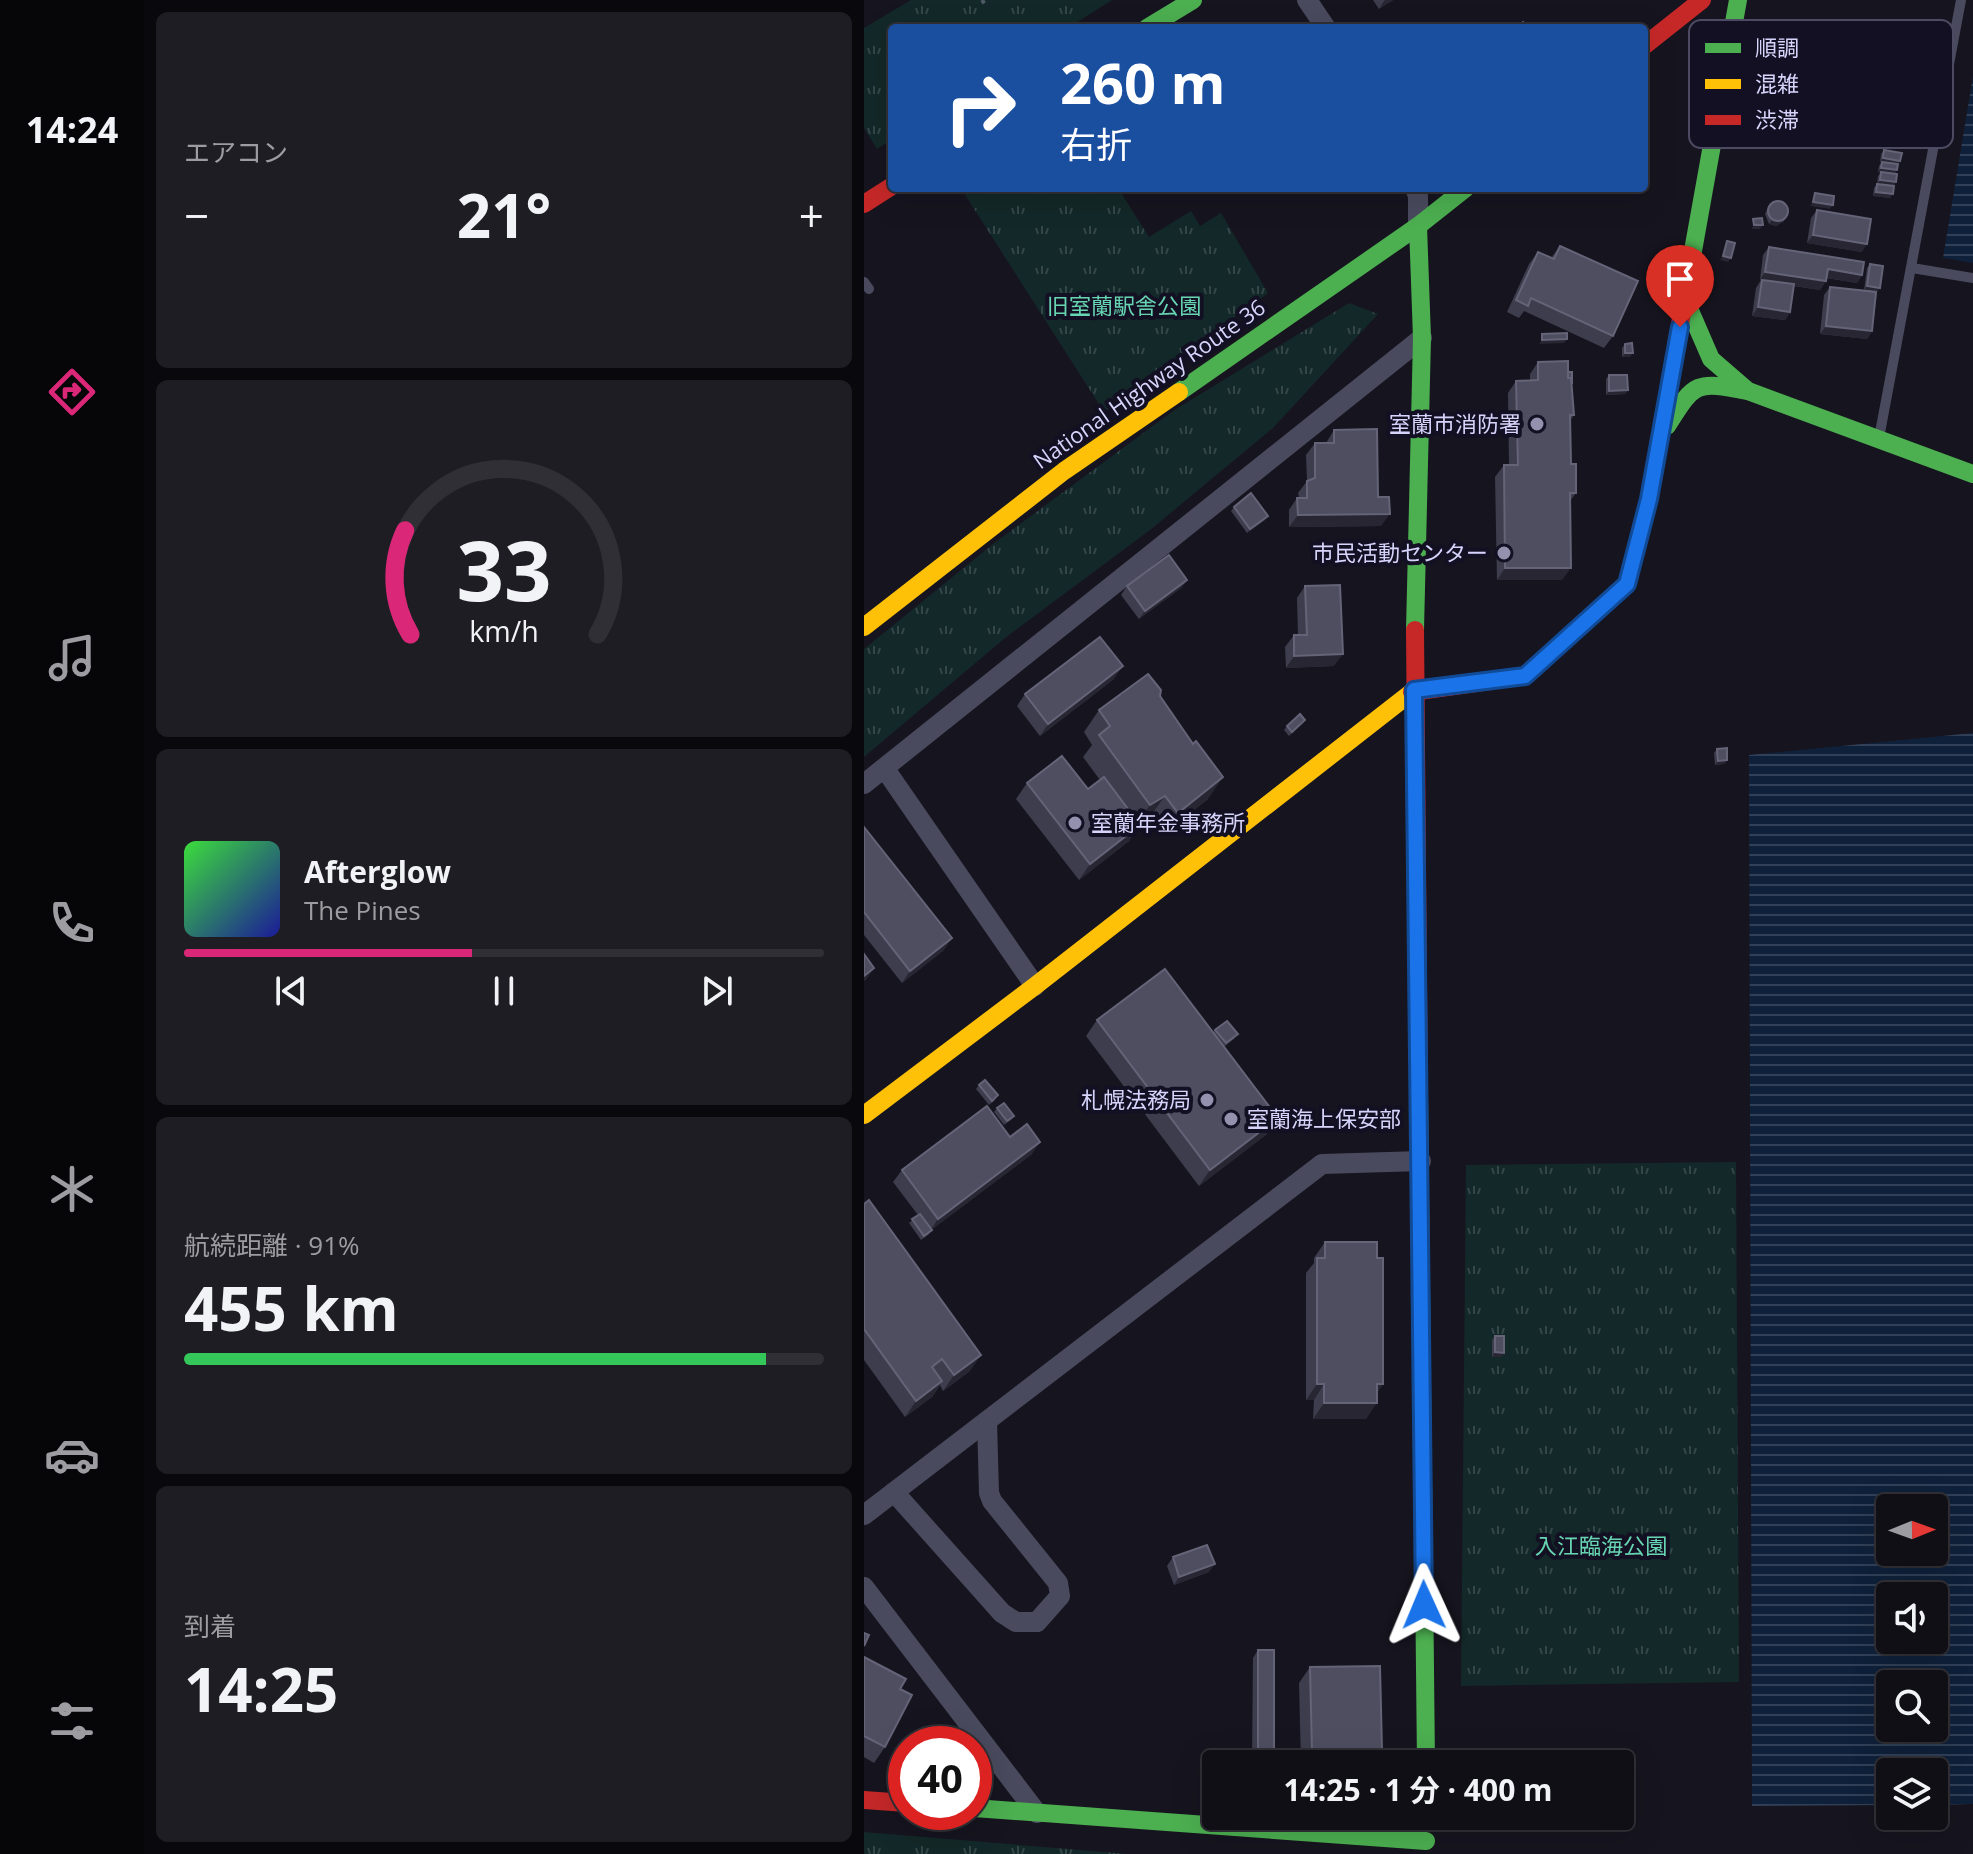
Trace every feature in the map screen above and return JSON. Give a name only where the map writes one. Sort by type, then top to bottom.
[{"type":"main road","points":[[1154,24],[1193,0]]},
{"type":"main road","points":[[1648,43],[1702,0]]},
{"type":"main road","points":[[1734,20],[1738,0]]},
{"type":"main road","points":[[864,1115],[1035,986],[1414,690],[1525,676],[1627,584],[1649,499],[1712,148]]},
{"type":"main road","points":[[864,204],[888,189]]},
{"type":"main road","name":"National Highway Route 36","points":[[864,627],[1064,471],[1418,226],[1461,192]]},
{"type":"main road","points":[[1418,226],[1422,338],[1414,690],[1426,1750]]},
{"type":"main road","points":[[1685,299],[1711,359],[1748,391]]},
{"type":"main road","points":[[1660,436],[1687,394],[1707,383],[1748,391],[1973,474]]},
{"type":"main road","points":[[864,1800],[888,1802]]},
{"type":"main road","points":[[992,1809],[1426,1841]]},
{"type":"street","points":[[1307,0],[1323,24]]},
{"type":"street","points":[[1416,192],[1418,226]]},
{"type":"street","points":[[864,784],[1422,338]]},
{"type":"street","points":[[885,769],[1035,986]]},
{"type":"street","points":[[864,1515],[1322,1164],[1421,1161]]},
{"type":"street","points":[[894,1492],[1002,1613],[1016,1622],[1037,1622],[1060,1596],[1058,1583],[992,1501],[989,1493],[987,1421]]},
{"type":"street","points":[[864,1587],[1037,1813]]},
{"type":"lane","points":[[1953,44],[1961,0]]},
{"type":"lane","points":[[1878,439],[1934,148]]},
{"type":"lane","points":[[1912,268],[1973,278]]},
{"type":"path","points":[[982,0],[986,6]]},
{"type":"green space","points":[[911,0],[1112,0],[1074,24],[888,24],[888,142],[877,149],[864,128],[864,28]]},
{"type":"green space","name":"旧室蘭駅舎公園","points":[[963,192],[1121,192],[1149,237],[1191,211],[1200,226],[1221,213],[1268,293],[1104,412]]},
{"type":"green space","points":[[1349,303],[1378,314],[1273,428],[1150,530],[1005,638],[864,757],[864,649],[993,544],[1173,411]]},
{"type":"green space","name":"入江臨海公園","points":[[1736,1162],[1739,1682],[1461,1686],[1466,1165]]},
{"type":"green space","points":[[864,1832],[1128,1854],[864,1854]]},
{"type":"water","points":[[1973,76],[1973,263],[1943,258]]},
{"type":"water","points":[[1973,733],[1973,1804],[1948,1805],[1948,1758],[1876,1758],[1876,1805],[1752,1806],[1749,755]]},
{"type":"building","points":[[1884,150],[1902,153],[1900,161],[1883,158]]},
{"type":"building","points":[[1882,162],[1898,164],[1897,170],[1881,168]]},
{"type":"building","points":[[1881,172],[1897,174],[1896,182],[1880,180]]},
{"type":"building","points":[[1877,184],[1894,186],[1893,194],[1876,192]]},
{"type":"building","points":[[1815,193],[1834,196],[1833,205],[1813,202]]},
{"type":"building","points":[[1778,201],[1785,204],[1788,211],[1785,218],[1778,221],[1771,218],[1768,211],[1771,204]]},
{"type":"building","points":[[1817,210],[1871,219],[1867,244],[1813,235]]},
{"type":"building","points":[[1762,218],[1763,225],[1754,225],[1753,219]]},
{"type":"building","points":[[1727,241],[1735,243],[1731,258],[1723,256]]},
{"type":"building","points":[[1560,246],[1638,281],[1613,336],[1531,298],[1528,306],[1516,300],[1538,252],[1554,259]]},
{"type":"building","points":[[1769,247],[1864,262],[1862,275],[1828,269],[1826,281],[1765,272]]},
{"type":"building","points":[[1870,264],[1883,266],[1880,288],[1867,286]]},
{"type":"building","points":[[1762,280],[1794,284],[1790,312],[1758,307]]},
{"type":"building","points":[[1830,287],[1876,292],[1872,331],[1826,326]]},
{"type":"building","points":[[1567,333],[1567,339],[1542,340],[1542,334]]},
{"type":"building","points":[[1632,343],[1633,353],[1625,353],[1625,344]]},
{"type":"building","points":[[1568,361],[1574,415],[1570,415],[1571,464],[1576,464],[1576,493],[1570,493],[1571,568],[1505,568],[1504,465],[1518,465],[1516,381],[1538,380],[1538,362]]},
{"type":"building","points":[[1609,375],[1627,375],[1628,390],[1609,391]]},
{"type":"building","points":[[1377,429],[1378,497],[1389,497],[1390,514],[1298,515],[1297,498],[1307,498],[1307,481],[1315,478],[1315,443],[1334,443],[1334,430]]},
{"type":"building","points":[[1251,493],[1268,516],[1250,529],[1234,507]]},
{"type":"building","points":[[1169,555],[1187,580],[1145,611],[1127,586]]},
{"type":"building","points":[[1340,585],[1343,654],[1294,656],[1294,635],[1307,635],[1305,586]]},
{"type":"building","points":[[1100,637],[1123,666],[1048,724],[1025,694]]},
{"type":"building","points":[[1148,674],[1193,744],[1196,741],[1223,777],[1178,813],[1165,796],[1150,805],[1099,735],[1110,726],[1099,710]]},
{"type":"building","points":[[1300,714],[1305,720],[1292,732],[1287,726]]},
{"type":"building","points":[[1727,748],[1727,760],[1718,761],[1717,749]]},
{"type":"building","name":"室蘭年金事務所","points":[[1062,756],[1088,789],[1104,777],[1140,825],[1090,864],[1027,783]]},
{"type":"building","points":[[864,827],[952,938],[910,971],[864,912]]},
{"type":"building","points":[[864,954],[874,968],[864,976]]},
{"type":"building","points":[[1165,969],[1278,1118],[1210,1170],[1097,1020]]},
{"type":"building","points":[[1227,1021],[1238,1034],[1226,1043],[1215,1030]]},
{"type":"building","points":[[985,1080],[998,1095],[992,1101],[979,1085]]},
{"type":"building","points":[[1004,1103],[1014,1116],[1007,1121],[997,1108]]},
{"type":"building","points":[[987,1106],[1010,1137],[1027,1124],[1040,1142],[938,1219],[902,1170]]},
{"type":"building","points":[[869,1200],[981,1355],[954,1375],[942,1359],[932,1367],[942,1381],[916,1401],[864,1329],[864,1204]]},
{"type":"building","points":[[920,1214],[932,1230],[924,1236],[912,1219]]},
{"type":"building","points":[[1325,1242],[1377,1242],[1377,1258],[1383,1258],[1383,1384],[1377,1384],[1377,1403],[1324,1403],[1324,1384],[1317,1384],[1317,1258],[1325,1258]]},
{"type":"building","points":[[1495,1336],[1504,1336],[1504,1353],[1495,1352]]},
{"type":"building","points":[[1207,1545],[1215,1564],[1179,1577],[1173,1557]]},
{"type":"building","points":[[1258,1650],[1274,1650],[1274,1750],[1258,1750]]},
{"type":"building","points":[[864,1657],[906,1679],[900,1689],[912,1695],[896,1726],[888,1726],[885,1747],[864,1736]]},
{"type":"building","points":[[1380,1666],[1382,1750],[1312,1750],[1310,1667]]},
{"type":"traffic: fast","points":[[1154,24],[1193,0]]},
{"type":"traffic: fast","points":[[1734,20],[1738,0]]},
{"type":"traffic: fast","points":[[1691,262],[1711,148]]},
{"type":"traffic: fast","points":[[1179,392],[1418,226],[1461,192]]},
{"type":"traffic: fast","points":[[1415,630],[1422,338],[1418,226]]},
{"type":"traffic: fast","points":[[1685,299],[1711,359],[1748,391],[1973,474]]},
{"type":"traffic: fast","points":[[1667,426],[1684,400],[1698,388],[1717,386],[1748,391]]},
{"type":"traffic: fast","points":[[1419,1099],[1426,1750]]},
{"type":"traffic: fast","points":[[992,1809],[1426,1841]]},
{"type":"traffic: slow","points":[[864,627],[1064,471],[1179,392]]},
{"type":"traffic: slow","points":[[864,1115],[1412,692]]},
{"type":"traffic: jam","points":[[1648,43],[1702,0]]},
{"type":"traffic: jam","points":[[864,204],[888,189]]},
{"type":"traffic: jam","points":[[1412,692],[1525,676],[1627,584],[1649,499],[1691,262]]},
{"type":"traffic: jam","points":[[1415,630],[1419,1099]]},
{"type":"traffic: jam","points":[[864,1800],[888,1802]]},
{"type":"place","name":"室蘭市消防署","points":[[1537,424]]},
{"type":"place","name":"市民活動センター","points":[[1504,553]]},
{"type":"place","name":"室蘭年金事務所","points":[[1075,823]]},
{"type":"place","name":"札幌法務局","points":[[1207,1100]]},
{"type":"place","name":"室蘭海上保安部","points":[[1231,1119]]},
{"type":"route","points":[[1424,1605],[1414,690],[1525,676],[1627,584],[1649,499],[1680,327]]}]
